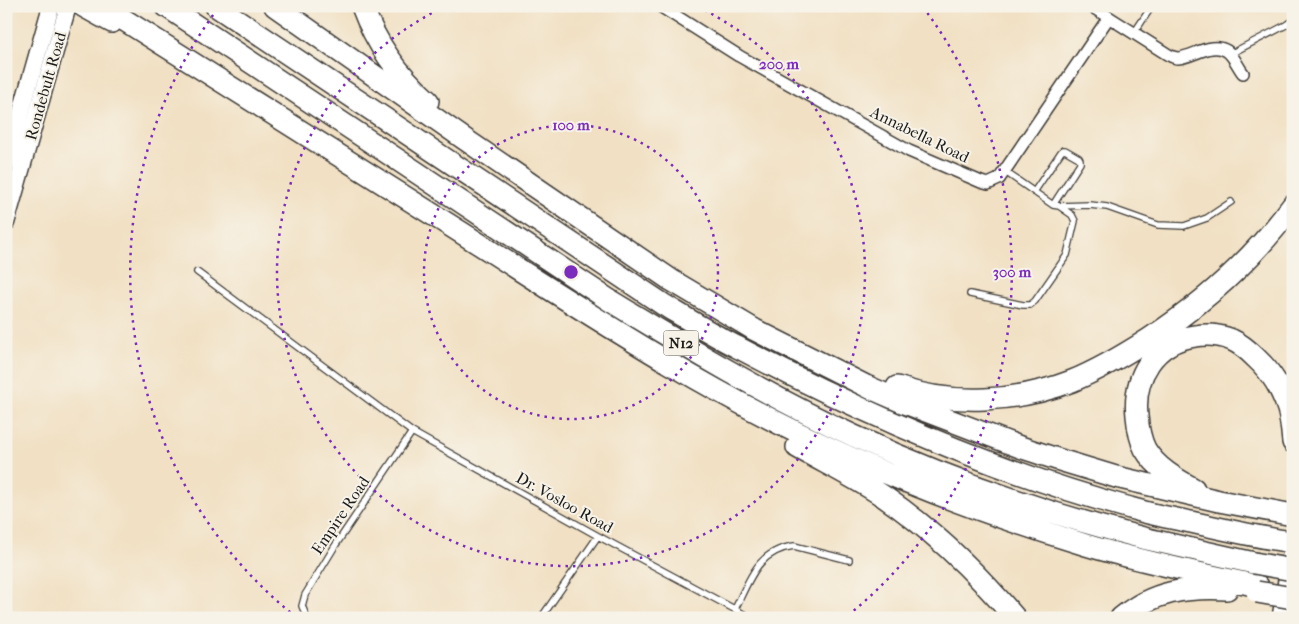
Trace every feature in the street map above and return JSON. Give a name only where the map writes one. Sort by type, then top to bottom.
[{"type":"highway","points":[[83,6],[224,84]]},
{"type":"highway","points":[[102,6],[602,323],[696,378],[798,433],[848,457],[941,496],[1014,522],[1088,546],[1293,598]]},
{"type":"highway","name":"N12","points":[[166,6],[609,300],[661,332],[762,389],[854,436],[995,493],[1073,518],[1146,538],[1254,563],[1291,580]]},
{"type":"highway","name":"N12","points":[[216,6],[664,305],[738,348],[830,395],[909,430],[1003,468],[1074,492],[1132,509],[1266,538],[1293,542]]},
{"type":"highway","points":[[275,6],[671,280],[755,330],[866,386],[1020,447],[1116,477],[1219,501],[1293,515]]},
{"type":"highway","points":[[362,6],[378,44],[401,74],[426,100],[526,180]]},
{"type":"highway","points":[[755,330],[875,380],[904,390],[939,397],[966,399],[1022,395],[1071,381],[1101,368],[1170,325],[1244,262],[1293,205]]},
{"type":"highway","points":[[602,323],[617,338],[648,359],[881,495],[912,517],[941,540],[971,568],[1015,618]]},
{"type":"highway","points":[[1219,501],[1180,482],[1161,468],[1140,438],[1136,404],[1139,382],[1148,364],[1163,348],[1185,337],[1206,334],[1233,340],[1245,348],[1272,376],[1281,393],[1288,408],[1293,442]]},
{"type":"highway","points":[[1283,618],[1291,580],[1293,555]]},
{"type":"highway","points":[[1121,618],[1130,610],[1153,598],[1174,592],[1193,588],[1258,589],[1291,580]]},
{"type":"highway","points":[[1275,618],[1291,580]]},
{"type":"main road","name":"Rondebult Road","points":[[6,165],[50,6]]},
{"type":"main road","name":"Rondebult Road","points":[[6,224],[68,6]]},
{"type":"street","name":"Annabella Road","points":[[660,6],[739,56],[909,151],[988,184],[999,179],[1109,17]]},
{"type":"street","points":[[1091,6],[1175,58],[1214,48],[1224,50],[1230,54],[1243,73]]},
{"type":"lane","points":[[1134,33],[1152,6]]},
{"type":"lane","points":[[1230,54],[1293,20]]},
{"type":"lane","points":[[1034,192],[1063,150],[1079,158],[1080,163],[1056,205]]},
{"type":"lane","points":[[970,294],[1030,305],[1035,301],[1069,248],[1075,221],[1072,215],[1004,171]]},
{"type":"lane","points":[[1056,205],[1108,207],[1158,225],[1184,226],[1207,218],[1231,202]]},
{"type":"lane","name":"Dr. Vosloo Road","points":[[196,272],[412,432],[598,536],[751,618]]},
{"type":"lane","name":"Empire Road","points":[[306,618],[302,606],[304,595],[412,432]]},
{"type":"lane","points":[[541,618],[598,536]]},
{"type":"lane","points":[[735,609],[756,568],[773,552],[794,546],[849,560]]}]
